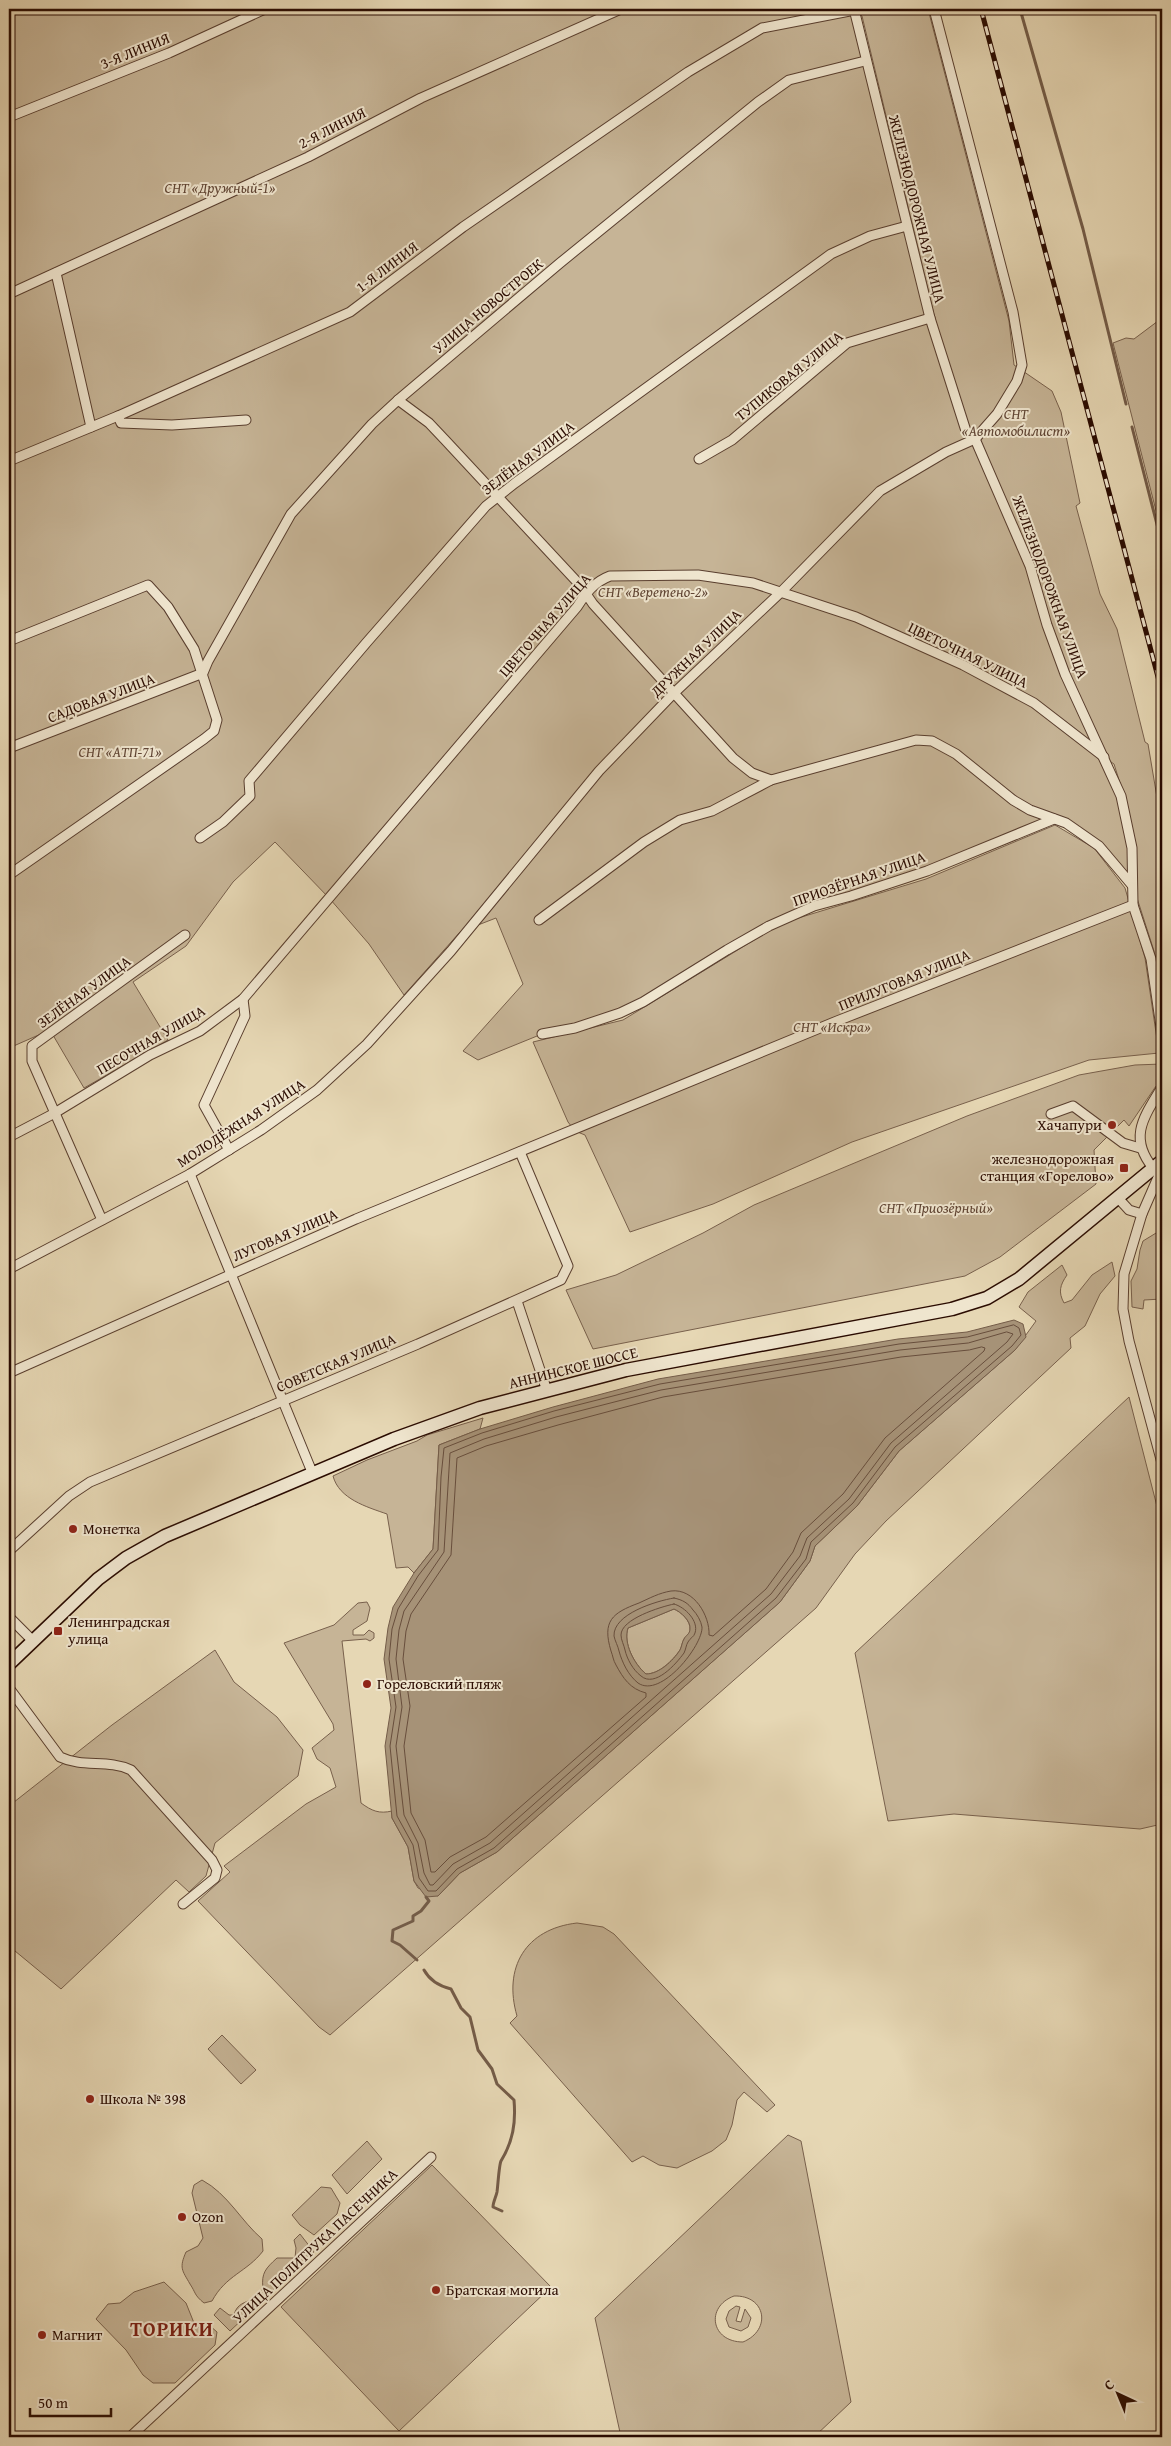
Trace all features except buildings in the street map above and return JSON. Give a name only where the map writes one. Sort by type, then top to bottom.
[{"type":"main road","name":"АННИНСКОЕ ШОССЕ","points":[[9,1664],[98,1579],[126,1558],[165,1536],[312,1472],[394,1438],[480,1408],[626,1370],[952,1309],[987,1298],[1019,1279],[1157,1165]]},
{"type":"street","name":"3-Я ЛИНИЯ","points":[[11,116],[169,53],[265,9]]},
{"type":"street","name":"2-Я ЛИНИЯ","points":[[56,273],[308,157],[421,98],[621,9]]},
{"type":"street","points":[[934,9],[1013,312],[1022,364],[1017,382],[997,414],[975,439]]},
{"type":"street","name":"ЖЕЛЕЗНОДОРОЖНАЯ УЛИЦА","points":[[856,10],[865,61],[930,318],[966,431],[975,439],[1005,504],[1030,566],[1047,625],[1065,674],[1121,796],[1132,848],[1133,905],[1151,959],[1162,1034]]},
{"type":"street","name":"1-Я ЛИНИЯ","points":[[91,426],[118,416],[350,312],[463,227],[614,125],[688,72],[762,28],[856,10]]},
{"type":"street","name":"УЛИЦА НОВОСТРОЕК","points":[[203,674],[208,661],[290,514],[360,437],[398,400],[560,263],[758,102],[789,80],[865,61]]},
{"type":"street","name":"ЗЕЛЁНАЯ УЛИЦА","points":[[200,838],[223,822],[250,796],[249,781],[486,506],[831,254],[870,236],[907,226]]},
{"type":"street","points":[[9,294],[56,273],[91,426],[9,461]]},
{"type":"street","name":"ТУПИКОВАЯ УЛИЦА","points":[[699,460],[732,440],[847,343],[930,318]]},
{"type":"street","points":[[398,400],[434,429],[498,497],[673,694],[733,758],[752,773],[771,780]]},
{"type":"street","points":[[118,416],[121,423],[172,425],[246,420]]},
{"type":"street","name":"ДРУЖНАЯ УЛИЦА","points":[[470,926],[599,771],[673,694],[780,592],[880,491],[946,452],[975,439]]},
{"type":"street","name":"ЦВЕТОЧНАЯ УЛИЦА","points":[[330,899],[597,581],[610,576],[698,575],[753,583],[856,617],[963,665],[1034,703],[1104,757]]},
{"type":"street","points":[[9,641],[148,586],[168,607],[194,649],[217,720],[214,731],[9,875]]},
{"type":"street","name":"САДОВАЯ УЛИЦА","points":[[9,748],[203,674]]},
{"type":"street","points":[[539,920],[644,842],[680,820],[712,811],[771,780],[916,740],[932,741],[956,754],[1013,800],[1030,810],[1066,823],[1099,846],[1132,885]]},
{"type":"street","name":"ПРИОЗЁРНАЯ УЛИЦА","points":[[542,1034],[575,1028],[620,1013],[643,1002],[727,950],[814,906],[852,896],[927,871],[1054,819]]},
{"type":"street","name":"ПЕСОЧНАЯ УЛИЦА","points":[[9,1137],[53,1114],[150,1055],[200,1031],[242,999],[330,899]]},
{"type":"street","name":"ПРИЛУГОВАЯ УЛИЦА","points":[[575,1130],[837,1021],[1133,905]]},
{"type":"street","name":"МОЛОДЁЖНАЯ УЛИЦА","points":[[9,1269],[190,1174],[317,1090],[367,1044],[451,952],[470,926]]},
{"type":"street","name":"ЗЕЛЁНАЯ УЛИЦА","points":[[53,1114],[32,1060],[32,1046],[185,935]]},
{"type":"street","points":[[228,1150],[204,1105],[245,1016],[242,999]]},
{"type":"street","points":[[1162,1087],[1144,1117],[1139,1135],[1140,1148],[1144,1158],[1157,1165],[1159,1176],[1142,1214],[1124,1274],[1123,1309],[1129,1341],[1162,1463]]},
{"type":"street","points":[[1051,1114],[1073,1106],[1124,1143],[1140,1148]]},
{"type":"street","points":[[53,1114],[102,1220]]},
{"type":"street","name":"ЛУГОВАЯ УЛИЦА","points":[[9,1373],[356,1219],[575,1130]]},
{"type":"street","name":"СОВЕТСКАЯ УЛИЦА","points":[[9,1551],[69,1496],[90,1482],[517,1301],[561,1280],[568,1266],[520,1152]]},
{"type":"street","points":[[190,1174],[312,1472]]},
{"type":"street","points":[[1118,1198],[1129,1210],[1142,1214]]},
{"type":"street","points":[[517,1301],[547,1391]]},
{"type":"street","points":[[9,1617],[32,1640]]},
{"type":"street","points":[[9,1688],[60,1757],[72,1763],[120,1764],[131,1770],[212,1860],[217,1870],[215,1878],[183,1904]]},
{"type":"street","name":"УЛИЦА ПОЛИТРУКА ПАСЕЧНИКА","points":[[130,2437],[431,2156]]},
{"type":"green space","name":"СНТ «Веретено-2»","points":[[9,9],[928,9],[1009,321],[1014,365],[1052,391],[1061,412],[1080,503],[1076,506],[1100,594],[1117,629],[1145,742],[1148,744],[1162,827],[1162,995],[1154,951],[1137,898],[1136,854],[1129,812],[1114,764],[1105,758],[1126,820],[1132,867],[1132,885],[1099,846],[1054,819],[769,926],[643,1002],[542,1034],[478,1060],[463,1051],[523,984],[496,918],[460,932],[404,995],[369,944],[330,899],[275,842],[233,882],[186,946],[133,982],[168,1040],[84,1088],[50,1030],[9,1048]],"holes":[[[855,12],[862,16],[937,327],[930,318]]]},
{"type":"green space","points":[[1162,318],[1162,534],[1113,343],[1126,338],[1134,339]]},
{"type":"green space","name":"СНТ «Искра»","points":[[1055,825],[1094,848],[1125,888],[1145,958],[1159,1053],[1089,1060],[852,1142],[713,1204],[630,1232],[585,1135],[575,1131],[568,1122],[533,1042],[623,1020],[782,923],[926,879]]},
{"type":"green space","name":"СНТ «Приозёрный»","points":[[1162,1064],[1162,1085],[1156,1086],[1129,1126],[1124,1120],[1094,1150],[1096,1184],[1000,1257],[965,1276],[593,1349],[566,1290],[616,1275],[703,1233],[754,1205],[967,1116],[1079,1075],[1135,1065]]},
{"type":"green space","points":[[1161,1230],[1162,1299],[1144,1300],[1143,1309],[1132,1307],[1131,1281],[1137,1269],[1143,1241]]},
{"type":"green space","points":[[1112,1262],[1115,1276],[1100,1294],[1085,1326],[1070,1338],[1071,1348],[886,1521],[855,1554],[816,1608],[330,2035],[319,2027],[198,1901],[230,1872],[224,1866],[306,1804],[336,1787],[330,1768],[317,1759],[312,1748],[334,1730],[333,1724],[284,1643],[334,1625],[358,1603],[367,1602],[370,1608],[367,1621],[353,1630],[353,1635],[364,1635],[369,1630],[374,1633],[374,1638],[370,1641],[366,1639],[342,1641],[361,1803],[376,1811],[392,1811],[392,1818],[408,1847],[414,1881],[418,1888],[438,1896],[460,1873],[497,1852],[780,1602],[810,1561],[815,1546],[857,1506],[899,1451],[1015,1350],[1036,1321],[1019,1307],[1028,1292],[1062,1265],[1067,1275],[1061,1289],[1064,1303],[1072,1300],[1092,1275]]},
{"type":"green space","points":[[1129,1397],[1162,1526],[1162,1824],[1140,1829],[954,1814],[888,1821],[855,1653]]},
{"type":"green space","points":[[483,1418],[480,1429],[439,1445],[433,1549],[414,1573],[408,1567],[396,1568],[387,1514],[363,1505],[347,1496],[336,1484],[333,1476],[367,1460],[417,1441],[427,1435]]},
{"type":"green space","points":[[674,1609],[687,1620],[690,1627],[689,1633],[683,1640],[680,1650],[669,1662],[656,1672],[646,1674],[637,1665],[628,1647],[628,1628]]},
{"type":"green space","points":[[215,1650],[234,1682],[277,1717],[303,1750],[298,1776],[215,1843],[206,1876],[189,1892],[176,1880],[61,1989],[9,1946],[9,1806],[112,1725]]},
{"type":"green space","points":[[577,1923],[603,1927],[614,1934],[775,2105],[767,2112],[744,2092],[737,2100],[732,2125],[726,2140],[712,2151],[677,2168],[659,2165],[643,2156],[632,2162],[510,2023],[517,2016],[513,1998],[513,1982],[516,1967],[522,1954],[531,1942],[544,1933]]},
{"type":"green space","points":[[222,2035],[256,2070],[241,2084],[208,2049]]},
{"type":"green space","points":[[788,2135],[801,2141],[851,2402],[814,2437],[621,2437],[595,2318]],"holes":[[[734,2296],[745,2297],[759,2307],[761,2322],[758,2330],[752,2337],[743,2342],[724,2336],[718,2330],[716,2315],[725,2301]]]},
{"type":"green space","points":[[367,2141],[382,2159],[347,2194],[332,2175]]},
{"type":"green space","points":[[432,2165],[551,2287],[399,2431],[281,2307]]},
{"type":"green space","points":[[202,2180],[227,2200],[262,2239],[263,2251],[250,2264],[230,2279],[212,2301],[204,2303],[198,2298],[183,2272],[182,2265],[186,2252],[198,2246],[203,2238],[192,2193],[194,2185]]},
{"type":"green space","points":[[321,2187],[331,2188],[340,2203],[337,2214],[314,2235],[300,2225],[292,2215]]},
{"type":"green space","points":[[300,2234],[314,2252],[230,2331],[214,2315],[220,2308],[229,2315],[234,2315],[239,2306],[256,2297],[263,2288],[265,2271],[277,2258],[295,2258],[296,2248],[294,2240]]},
{"type":"green space","points":[[164,2282],[186,2303],[196,2328],[209,2325],[217,2332],[215,2345],[175,2383],[153,2383],[143,2375],[126,2350],[96,2319],[108,2304],[120,2303],[134,2292]]},
{"type":"green space","points":[[736,2306],[740,2307],[736,2321],[741,2322],[745,2309],[751,2318],[748,2327],[741,2331],[729,2327],[726,2319],[729,2311]]},
{"type":"water","points":[[1014,1320],[1023,1324],[1026,1337],[1015,1350],[899,1451],[857,1506],[815,1546],[810,1561],[780,1602],[497,1852],[460,1873],[438,1896],[426,1897],[414,1881],[408,1847],[392,1818],[385,1746],[391,1708],[384,1659],[393,1607],[414,1573],[433,1549],[439,1445],[480,1429],[553,1407],[658,1379],[898,1339],[967,1332]],"holes":[[[674,1609],[687,1620],[690,1626],[689,1632],[683,1640],[680,1650],[670,1662],[656,1672],[646,1674],[637,1665],[628,1647],[628,1628]]]},
{"type":"waterway","points":[[1020,9],[1083,229],[1126,404]]},
{"type":"waterway","points":[[1132,427],[1162,544]]},
{"type":"waterway","points":[[417,1960],[400,1945],[392,1941],[393,1930],[413,1921],[413,1916],[421,1911],[429,1901],[426,1897]]},
{"type":"waterway","points":[[424,1970],[435,1982],[451,1989],[461,2008],[470,2017],[478,2050],[492,2069],[497,2084],[514,2100],[513,2132],[500,2163],[497,2192],[493,2205],[493,2207],[502,2211]]},
{"type":"railway","points":[[981,9],[1162,692]]},
{"type":"place","name":"Хачапури","points":[[1112,1125]]},
{"type":"place","name":"железнодорожная станция «Горелово»","points":[[1124,1168]]},
{"type":"place","name":"Монетка","points":[[73,1529]]},
{"type":"place","name":"Ленинградская улица","points":[[58,1631]]},
{"type":"place","name":"Гореловский пляж","points":[[367,1684]]},
{"type":"place","name":"Школа № 398","points":[[90,2099]]},
{"type":"place","name":"Ozon","points":[[182,2217]]},
{"type":"place","name":"Братская могила","points":[[436,2290]]},
{"type":"place","name":"Магнит","points":[[42,2335]]},
{"type":"district","name":"ТОРИКИ","points":[[172,2329]]},
{"type":"park label","name":"СНТ «Дружный-1»","points":[[220,188]]},
{"type":"park label","name":"СНТ «Автомобилист»","points":[[1016,422]]},
{"type":"park label","name":"СНТ «АТП-71»","points":[[120,752]]}]
